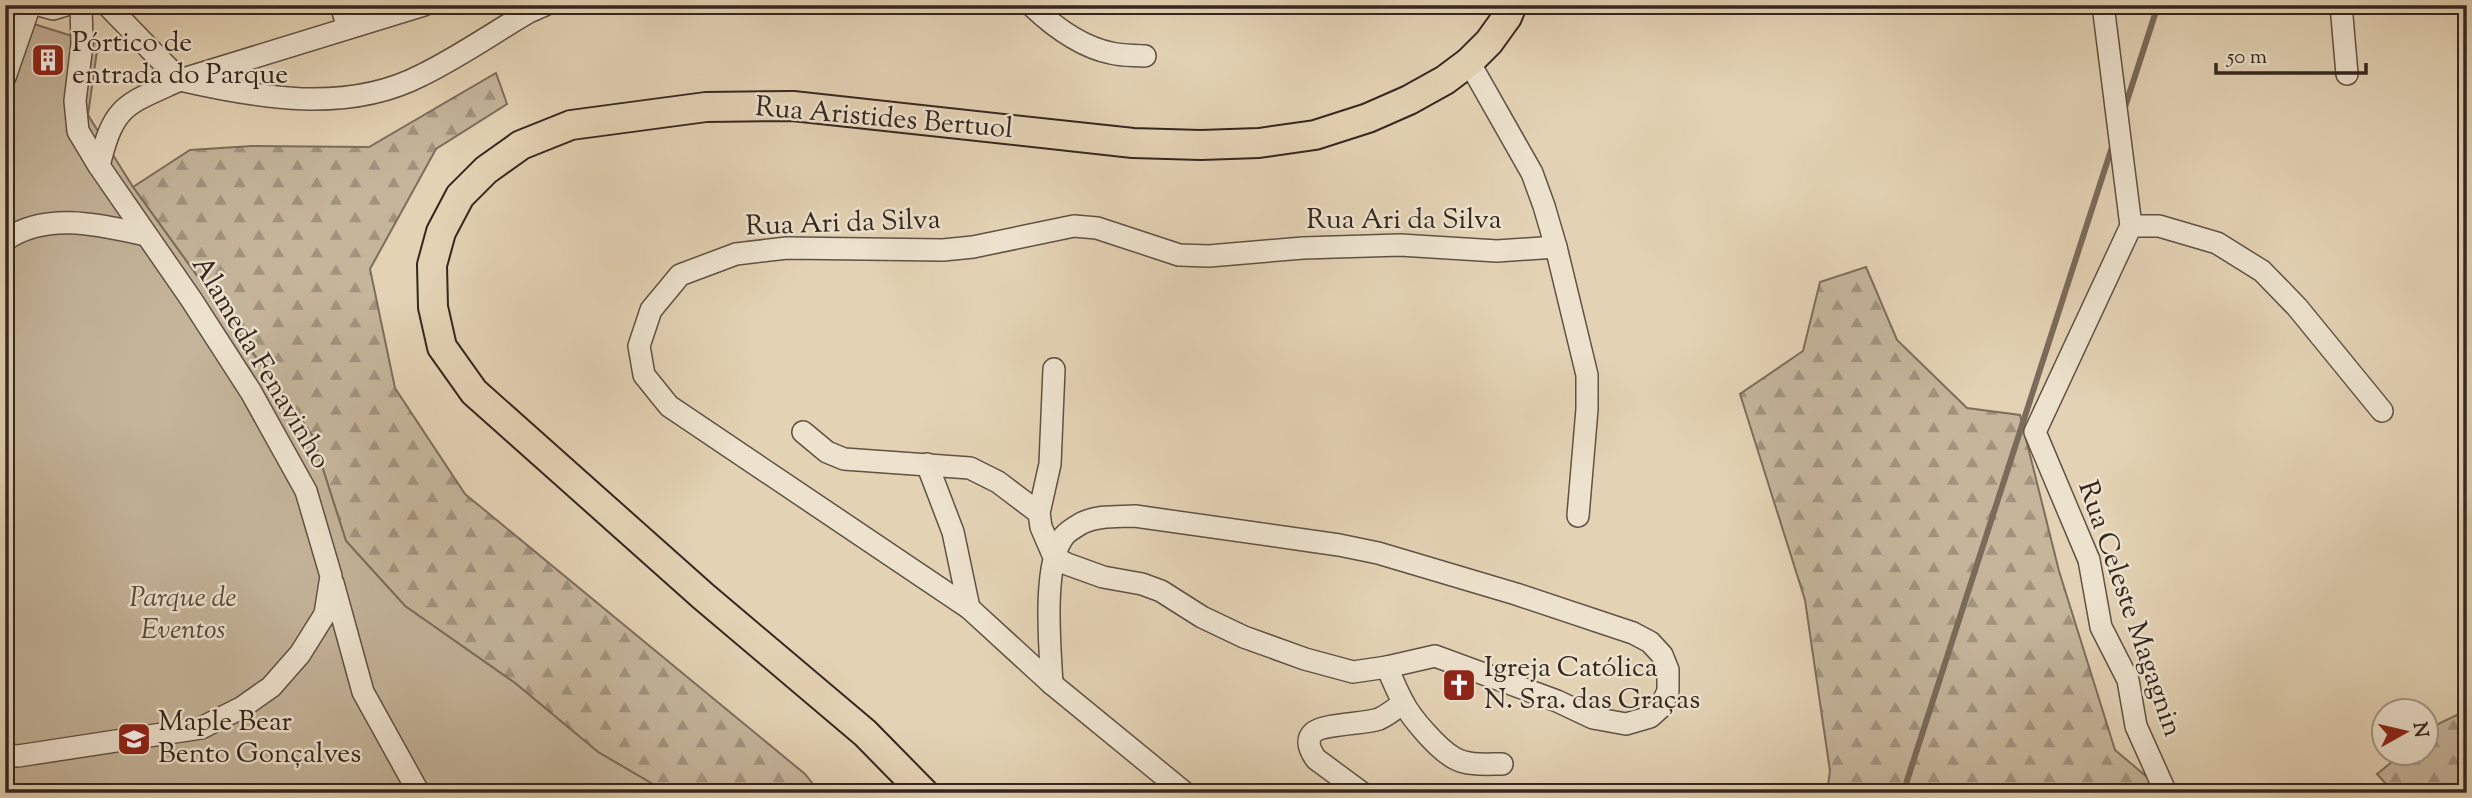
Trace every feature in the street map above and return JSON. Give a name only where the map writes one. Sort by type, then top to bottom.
[{"type":"main road","name":"Rua Aristides Bertuol","points":[[924,793],[865,733],[703,596],[474,392],[442,347],[433,307],[432,265],[441,233],[460,196],[486,170],[521,145],[571,125],[706,107],[793,106],[1133,143],[1259,143],[1315,135],[1368,118],[1445,80],[1489,42],[1512,5]]},
{"type":"street","points":[[5,77],[30,5]]},
{"type":"street","points":[[38,5],[53,9],[66,5]]},
{"type":"street","name":"Alameda Fenavinho","points":[[5,755],[18,756],[201,728],[241,708],[271,687],[300,654],[325,614],[331,576],[306,491],[251,392],[78,131],[75,101],[82,44],[81,5]]},
{"type":"street","points":[[107,5],[180,80],[241,94],[274,98],[338,98],[376,92],[421,76],[545,5]]},
{"type":"street","points":[[341,5],[348,28]]},
{"type":"street","points":[[99,166],[113,122],[123,108],[180,80],[424,5]]},
{"type":"street","points":[[1031,5],[1046,19],[1082,43],[1111,53],[1145,56]]},
{"type":"street","points":[[2103,5],[2131,226],[2159,226],[2217,243],[2262,271],[2297,307],[2382,411]]},
{"type":"street","points":[[2341,5],[2347,74]]},
{"type":"street","name":"Rua Ari da Silva","points":[[1185,793],[1052,684],[969,608],[669,406],[644,374],[639,346],[651,310],[680,275],[736,254],[787,248],[943,250],[973,247],[1074,226],[1097,228],[1179,255],[1209,256],[1303,248],[1400,245],[1497,251],[1556,247],[1532,173],[1469,62]]},
{"type":"street","points":[[5,240],[50,223],[69,222],[100,225],[146,235]]},
{"type":"street","name":"Rua Celeste Magagnin","points":[[2131,226],[2035,432],[2089,560],[2101,627],[2128,680],[2136,726],[2166,793]]},
{"type":"street","points":[[1556,247],[1587,375],[1587,409],[1578,516]]},
{"type":"street","points":[[1052,684],[1049,603],[1054,557],[1065,535],[1083,523],[1104,517],[1135,516],[1339,545],[1378,553],[1516,594],[1569,614],[1633,633],[1650,642],[1662,655],[1668,670],[1668,691],[1660,708],[1650,717],[1626,724],[1593,718],[1557,701],[1435,656],[1353,672],[1305,659],[1244,637],[1202,617],[1161,591],[1103,577],[1067,564],[1054,557],[1041,527],[1039,513],[1050,464],[1054,369]]},
{"type":"street","points":[[803,432],[827,452],[844,459],[970,468],[998,482],[1039,513]]},
{"type":"street","points":[[927,464],[954,532],[969,608]]},
{"type":"street","points":[[331,576],[363,692],[419,793]]},
{"type":"street","points":[[1387,667],[1403,703],[1433,740],[1454,758],[1472,763],[1502,764]]},
{"type":"street","points":[[1362,793],[1316,759],[1309,742],[1312,733],[1321,728],[1380,719],[1403,703]]},
{"type":"green space","name":"Parque de Eventos","points":[[5,15],[98,44],[88,115],[133,187],[312,435],[346,541],[405,606],[515,683],[598,752],[668,793],[5,793]]},
{"type":"green space","points":[[496,73],[507,104],[436,149],[370,269],[395,388],[465,494],[805,774],[820,793],[668,793],[598,752],[515,683],[405,606],[346,541],[312,435],[133,187],[190,150],[252,146],[369,147]]},
{"type":"green space","points":[[1866,267],[1897,340],[1967,408],[2020,415],[2059,571],[2115,750],[2166,793],[1827,793],[1830,771],[1805,600],[1740,394],[1803,351],[1820,282]]},
{"type":"green space","points":[[2467,710],[2467,793],[2394,793],[2377,774],[2387,766],[2440,766],[2440,723]]},
{"type":"waterway","points":[[2124,110],[2158,5]]},
{"type":"waterway","points":[[1903,793],[2113,144]]},
{"type":"place","name":"Pórtico de entrada do Parque","points":[[48,60]]},
{"type":"place","name":"Igreja Católica N. Sra. das Graças","points":[[1459,685]]},
{"type":"place","name":"Maple Bear Bento Gonçalves","points":[[134,739]]}]
